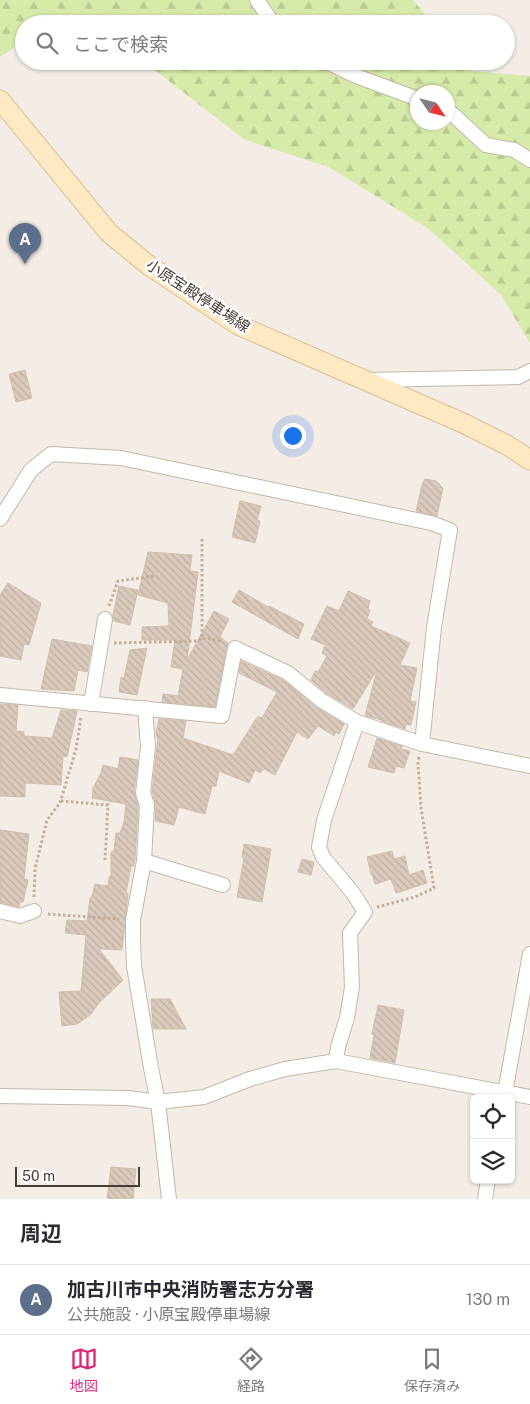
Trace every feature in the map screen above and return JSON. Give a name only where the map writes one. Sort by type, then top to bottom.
[{"type":"main road","name":"小原宝殿停車場線","points":[[0,100],[109,233],[147,264],[238,326],[463,423],[507,445],[530,460]]},
{"type":"street","points":[[257,0],[267,15]]},
{"type":"street","points":[[344,70],[410,96]]},
{"type":"street","points":[[455,116],[486,145],[514,150],[530,160]]},
{"type":"street","points":[[362,380],[518,377],[530,371]]},
{"type":"street","points":[[0,519],[31,470],[51,454],[121,458],[432,523],[450,530],[434,627],[422,744]]},
{"type":"street","points":[[87,704],[105,619]]},
{"type":"street","points":[[0,695],[222,716],[235,648],[288,673],[321,700],[357,722],[422,744],[530,766]]},
{"type":"street","points":[[145,708],[148,747],[143,793],[147,805],[144,861],[133,920],[134,966],[158,1102],[168,1199]]},
{"type":"street","points":[[336,1061],[338,1047],[347,1018],[352,987],[350,932],[365,912],[353,893],[323,857],[318,847],[324,820],[357,722]]},
{"type":"street","points":[[144,861],[222,885]]},
{"type":"street","points":[[0,911],[20,916],[34,911]]},
{"type":"street","points":[[504,1094],[530,954]]},
{"type":"street","points":[[0,1096],[128,1098],[158,1102],[204,1097],[250,1079],[284,1069],[336,1061],[499,1094]]},
{"type":"street","points":[[515,1096],[530,1097]]},
{"type":"street","points":[[485,1199],[487,1184]]},
{"type":"path","points":[[202,539],[202,638]]},
{"type":"path","points":[[105,619],[118,581],[154,576]]},
{"type":"path","points":[[101,643],[198,641],[202,638],[228,642],[235,648]]},
{"type":"path","points":[[87,704],[61,801],[47,820],[35,869],[34,911],[48,914],[133,920]]},
{"type":"path","points":[[365,912],[434,888],[421,808],[418,762],[422,744]]},
{"type":"path","points":[[61,801],[108,806],[105,860]]},
{"type":"green space","points":[[0,0],[413,0],[426,15],[15,15],[15,46],[0,57]]},
{"type":"green space","points":[[155,70],[471,70],[530,76],[530,343],[501,295],[429,229],[329,167],[245,140]]},
{"type":"building","points":[[25,370],[32,398],[16,402],[9,374]]},
{"type":"building","points":[[425,479],[436,481],[443,488],[437,516],[416,511]]},
{"type":"building","points":[[240,501],[261,506],[257,520],[260,521],[255,543],[232,537]]},
{"type":"building","points":[[148,552],[192,555],[190,571],[198,572],[187,660],[214,611],[229,619],[220,637],[228,643],[215,707],[162,702],[163,694],[178,696],[183,669],[171,667],[175,640],[142,640],[142,627],[169,626],[168,603],[138,595]]},
{"type":"building","points":[[8,583],[41,603],[29,645],[24,644],[21,660],[0,656],[0,595]]},
{"type":"building","points":[[119,586],[138,590],[130,625],[114,621],[113,615]]},
{"type":"building","points":[[239,590],[268,607],[304,624],[298,639],[232,602]]},
{"type":"building","points":[[348,591],[370,601],[367,619],[373,622],[371,626],[410,643],[400,665],[417,668],[410,701],[416,702],[411,725],[406,724],[405,729],[365,716],[377,670],[353,709],[326,693],[311,680],[315,671],[318,672],[327,656],[322,653],[325,645],[311,639],[327,606],[339,611]]},
{"type":"building","points":[[52,639],[92,646],[87,672],[78,670],[74,691],[41,689]]},
{"type":"building","points":[[147,648],[137,695],[119,692],[121,677],[124,678],[130,650]]},
{"type":"building","points":[[241,661],[283,680],[316,707],[344,724],[339,734],[336,732],[334,736],[318,726],[308,739],[297,732],[275,775],[264,769],[260,773],[255,770],[249,783],[219,771],[216,786],[212,786],[205,814],[179,807],[174,825],[155,821],[156,805],[152,792],[158,737],[156,733],[159,719],[186,721],[183,738],[233,755],[258,716],[262,718],[277,692],[239,673]]},
{"type":"building","points":[[0,704],[18,705],[16,731],[24,732],[24,736],[52,738],[61,710],[77,711],[67,757],[63,756],[61,785],[25,783],[25,797],[0,796]]},
{"type":"building","points":[[377,738],[402,746],[401,749],[410,751],[404,768],[396,766],[394,773],[368,767]]},
{"type":"building","points":[[120,757],[138,760],[134,792],[138,806],[135,860],[134,866],[131,866],[126,893],[128,894],[122,950],[99,949],[123,980],[99,1003],[90,1015],[77,1024],[62,1026],[59,992],[81,991],[86,935],[65,933],[67,920],[87,921],[90,898],[92,897],[95,884],[108,886],[109,877],[111,876],[111,852],[114,851],[116,833],[120,833],[124,822],[126,804],[92,798],[93,788],[103,765],[118,769]]},
{"type":"building","points":[[0,830],[29,834],[24,879],[28,880],[23,902],[20,902],[19,907],[0,902]]},
{"type":"building","points":[[244,844],[271,849],[262,902],[237,897],[244,858],[242,857]]},
{"type":"building","points":[[392,851],[394,859],[405,856],[409,875],[423,870],[427,883],[396,893],[391,879],[375,884],[367,857]]},
{"type":"building","points":[[302,859],[314,862],[311,875],[298,872]]},
{"type":"building","points":[[151,999],[170,999],[186,1029],[153,1029]]},
{"type":"building","points":[[378,1005],[404,1010],[395,1063],[370,1058],[374,1035],[372,1034]]},
{"type":"building","points":[[111,1167],[136,1169],[133,1199],[107,1199]]},
{"type":"place","name":"加古川市中央消防署志方分署","points":[[25,264]]}]
